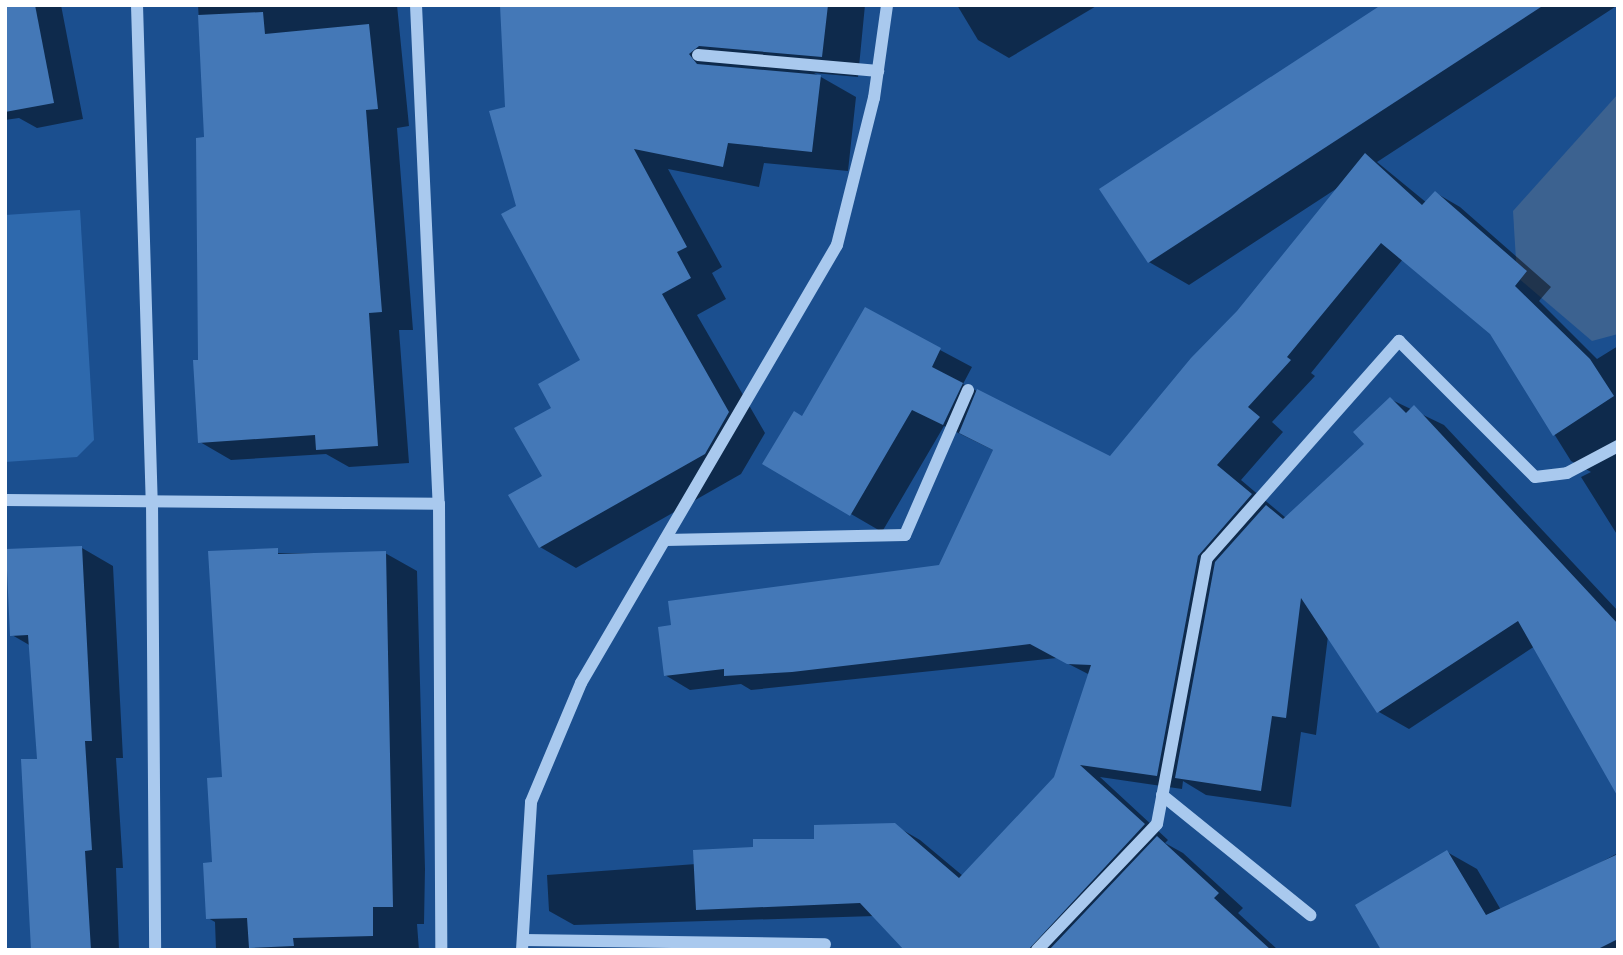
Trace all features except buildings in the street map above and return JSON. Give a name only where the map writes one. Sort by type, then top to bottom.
[{"type":"street","points":[[136,5],[152,500],[155,950]]},
{"type":"street","points":[[416,5],[439,505],[441,950]]},
{"type":"street","points":[[825,944],[523,945],[531,802],[581,683],[837,245],[878,71],[887,5]]},
{"type":"street","points":[[698,55],[878,71]]},
{"type":"street","points":[[1037,950],[1157,824],[1207,558],[1399,341],[1535,477],[1567,473],[1618,446]]},
{"type":"street","points":[[665,540],[905,535],[968,390]]},
{"type":"street","points":[[5,500],[439,505]]},
{"type":"street","points":[[1162,795],[1310,915]]},
{"type":"shaded area","points":[[1618,94],[1618,334],[1592,341],[1517,277],[1513,211]]},
{"type":"shaded area","points":[[80,210],[94,440],[77,457],[5,462],[5,215]]}]
